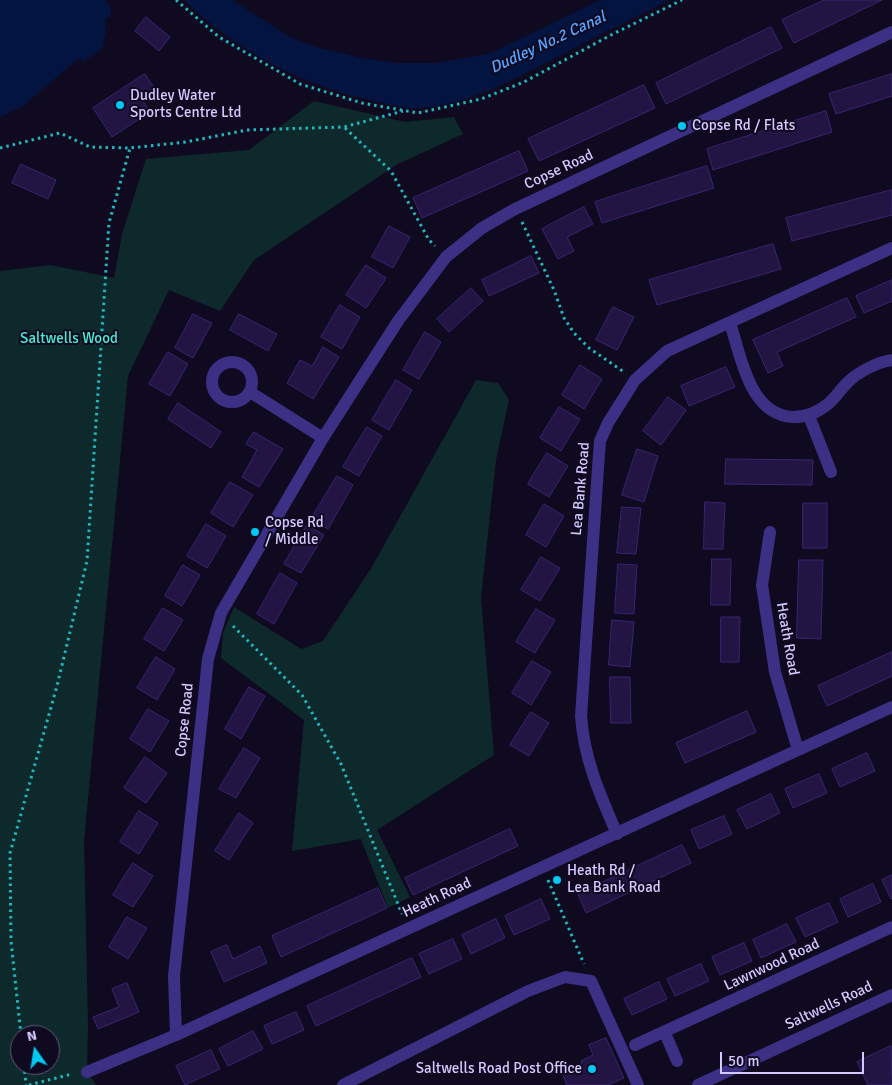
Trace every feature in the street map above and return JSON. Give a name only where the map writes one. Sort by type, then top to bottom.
[{"type":"street","name":"Copse Road","points":[[176,1035],[174,976],[208,659],[220,613],[323,438],[398,321],[446,257],[482,228],[515,209],[892,32]]},
{"type":"street","name":"Lea Bank Road","points":[[617,834],[587,760],[583,739],[582,690],[600,441],[608,423],[635,380],[667,351],[892,248]]},
{"type":"street","points":[[730,323],[758,400],[770,411],[782,415],[809,416],[829,403],[849,380],[875,366],[892,360]]},
{"type":"street","points":[[250,392],[323,438]]},
{"type":"street","points":[[809,416],[831,472]]},
{"type":"street","name":"Heath Road","points":[[770,532],[762,585],[775,672],[798,750]]},
{"type":"street","name":"Heath Road","points":[[87,1072],[176,1035],[892,708]]},
{"type":"street","name":"Lawnwood Road","points":[[635,1045],[665,1033],[892,927]]},
{"type":"street","points":[[343,1085],[528,991],[565,977],[591,981],[638,1085]]},
{"type":"street","name":"Saltwells Road","points":[[698,1085],[892,995]]},
{"type":"street","points":[[665,1033],[677,1061]]},
{"type":"path","points":[[176,0],[220,36],[300,84],[362,103],[418,113],[481,100],[524,82],[610,35],[682,0]]},
{"type":"path","points":[[0,148],[60,133],[90,147],[130,148],[186,142],[247,130],[344,127],[406,110]]},
{"type":"path","points":[[344,127],[391,171],[429,240]]},
{"type":"path","points":[[20,1025],[11,941],[10,853],[57,686],[87,561],[109,224],[130,148]]},
{"type":"path","points":[[515,209],[554,290],[564,318],[574,334],[589,348],[635,380]]},
{"type":"path","points":[[220,613],[302,695],[341,764],[399,910],[410,928]]},
{"type":"path","points":[[543,867],[591,981]]},
{"type":"path","points":[[28,1085],[87,1072]]},
{"type":"green space","name":"Saltwells Wood","points":[[314,101],[405,122],[454,117],[463,134],[396,165],[254,260],[220,311],[169,290],[128,376],[84,841],[88,1025],[87,1072],[96,1085],[0,1085],[0,271],[51,265],[114,278],[122,234],[146,159],[249,150]]},
{"type":"green space","points":[[476,380],[498,383],[509,400],[496,460],[481,597],[494,755],[377,830],[410,897],[388,908],[361,839],[292,851],[304,720],[221,658],[223,633],[234,607],[301,649],[323,641],[372,567]]},
{"type":"water","points":[[0,0],[106,0],[107,4],[111,7],[110,16],[105,19],[106,32],[102,49],[83,62],[79,58],[23,106],[0,117]]},
{"type":"water","name":"Dudley No.2 Canal","points":[[184,0],[232,0],[290,37],[316,47],[362,58],[397,63],[435,63],[489,54],[600,0],[669,0],[528,72],[473,97],[435,106],[412,108],[352,96],[299,77],[274,65],[226,35]]},
{"type":"building","points":[[824,0],[882,0],[794,43],[782,20]]},
{"type":"building","points":[[146,17],[170,37],[159,51],[135,31]]},
{"type":"building","points":[[771,27],[782,48],[666,104],[656,83]]},
{"type":"building","points":[[145,74],[157,92],[143,101],[150,112],[112,137],[93,108]]},
{"type":"building","points":[[892,74],[892,96],[836,114],[829,94]]},
{"type":"building","points":[[644,85],[655,108],[539,161],[528,139]]},
{"type":"building","points":[[826,111],[832,132],[713,170],[707,149]]},
{"type":"building","points":[[519,151],[528,171],[422,218],[413,198]]},
{"type":"building","points":[[21,164],[56,180],[48,199],[12,183]]},
{"type":"building","points":[[707,166],[714,188],[602,223],[595,202]]},
{"type":"building","points":[[892,190],[892,215],[792,241],[786,218]]},
{"type":"building","points":[[584,207],[593,224],[567,237],[574,251],[558,259],[542,229]]},
{"type":"building","points":[[389,226],[410,237],[393,268],[372,257]]},
{"type":"building","points":[[773,244],[781,269],[657,305],[649,280]]},
{"type":"building","points":[[531,256],[539,273],[489,296],[482,280]]},
{"type":"building","points":[[366,265],[386,278],[366,308],[346,295]]},
{"type":"building","points":[[892,280],[892,301],[864,313],[856,296]]},
{"type":"building","points":[[471,288],[483,301],[449,332],[437,319]]},
{"type":"building","points":[[847,298],[856,317],[777,352],[783,366],[768,373],[753,340]]},
{"type":"building","points":[[340,305],[360,317],[342,349],[321,337]]},
{"type":"building","points":[[613,307],[634,317],[617,350],[596,340]]},
{"type":"building","points":[[193,314],[212,323],[193,358],[175,348]]},
{"type":"building","points":[[239,314],[277,334],[268,351],[230,330]]},
{"type":"building","points":[[425,332],[441,342],[419,379],[403,370]]},
{"type":"building","points":[[323,347],[339,357],[313,399],[287,383],[300,360],[312,366]]},
{"type":"building","points":[[168,352],[188,364],[170,396],[149,384]]},
{"type":"building","points":[[580,365],[602,379],[584,409],[562,395]]},
{"type":"building","points":[[726,367],[735,387],[689,406],[681,386]]},
{"type":"building","points":[[396,380],[412,390],[389,430],[372,420]]},
{"type":"building","points":[[668,397],[686,410],[661,445],[643,431]]},
{"type":"building","points":[[178,403],[221,432],[211,448],[168,419]]},
{"type":"building","points":[[559,407],[580,419],[561,451],[540,438]]},
{"type":"building","points":[[367,427],[382,436],[359,476],[343,467]]},
{"type":"building","points":[[254,432],[283,449],[259,487],[242,477],[257,450],[246,444]]},
{"type":"building","points":[[637,449],[658,456],[644,502],[622,495]]},
{"type":"building","points":[[547,453],[568,466],[549,497],[528,484]]},
{"type":"building","points":[[726,459],[813,460],[812,485],[725,484]]},
{"type":"building","points":[[337,476],[353,485],[328,529],[311,519]]},
{"type":"building","points":[[230,482],[253,495],[233,527],[211,513]]},
{"type":"building","points":[[705,502],[725,503],[723,549],[704,549]]},
{"type":"building","points":[[803,503],[827,503],[827,548],[803,548]]},
{"type":"building","points":[[544,504],[564,516],[546,547],[526,535]]},
{"type":"building","points":[[622,507],[641,508],[636,554],[617,553]]},
{"type":"building","points":[[206,524],[226,536],[207,568],[187,556]]},
{"type":"building","points":[[307,525],[324,535],[301,573],[284,564]]},
{"type":"building","points":[[541,557],[560,568],[540,601],[521,590]]},
{"type":"building","points":[[712,559],[731,559],[730,605],[711,605]]},
{"type":"building","points":[[799,560],[823,560],[821,639],[797,638]]},
{"type":"building","points":[[618,564],[637,565],[634,614],[615,613]]},
{"type":"building","points":[[183,565],[200,575],[182,606],[165,596]]},
{"type":"building","points":[[280,573],[297,583],[274,624],[257,614]]},
{"type":"building","points":[[163,608],[183,620],[164,651],[144,639]]},
{"type":"building","points":[[536,609],[555,620],[535,653],[516,642]]},
{"type":"building","points":[[721,617],[740,617],[739,662],[721,662]]},
{"type":"building","points":[[612,620],[634,622],[630,667],[609,665]]},
{"type":"building","points":[[892,652],[892,676],[827,706],[818,686]]},
{"type":"building","points":[[156,657],[175,669],[157,700],[137,688]]},
{"type":"building","points":[[532,661],[551,672],[531,705],[512,693]]},
{"type":"building","points":[[610,677],[630,677],[631,723],[611,723]]},
{"type":"building","points":[[249,687],[265,696],[241,739],[225,729]]},
{"type":"building","points":[[148,709],[169,721],[150,752],[130,739]]},
{"type":"building","points":[[747,711],[756,732],[685,763],[676,743]]},
{"type":"building","points":[[531,712],[549,723],[529,756],[510,745]]},
{"type":"building","points":[[244,748],[260,758],[236,798],[219,789]]},
{"type":"building","points":[[867,753],[875,771],[840,787],[832,769]]},
{"type":"building","points":[[145,757],[167,773],[146,803],[124,788]]},
{"type":"building","points":[[819,774],[827,793],[793,808],[785,789]]},
{"type":"building","points":[[771,794],[780,813],[747,829],[737,810]]},
{"type":"building","points":[[139,811],[158,823],[139,854],[120,842]]},
{"type":"building","points":[[239,813],[253,823],[229,860],[215,851]]},
{"type":"building","points":[[724,816],[732,834],[699,849],[691,830]]},
{"type":"building","points":[[510,829],[518,846],[413,895],[405,878]]},
{"type":"building","points":[[682,845],[691,863],[586,913],[578,894]]},
{"type":"building","points":[[133,863],[153,876],[133,907],[113,895]]},
{"type":"building","points":[[892,875],[892,898],[891,899],[882,880]]},
{"type":"building","points":[[873,884],[881,902],[848,917],[840,899]]},
{"type":"building","points":[[378,888],[387,908],[281,957],[272,936]]},
{"type":"building","points":[[541,899],[550,919],[514,935],[505,916]]},
{"type":"building","points":[[829,903],[838,922],[805,937],[796,918]]},
{"type":"building","points":[[127,917],[147,928],[128,959],[109,947]]},
{"type":"building","points":[[496,919],[505,938],[471,954],[462,935]]},
{"type":"building","points":[[787,924],[796,942],[761,958],[753,940]]},
{"type":"building","points":[[453,939],[462,959],[429,974],[419,954]]},
{"type":"building","points":[[744,943],[752,961],[720,975],[712,957]]},
{"type":"building","points":[[227,945],[233,959],[260,946],[267,963],[224,982],[211,952]]},
{"type":"building","points":[[412,958],[421,977],[316,1026],[307,1006]]},
{"type":"building","points":[[701,964],[709,981],[675,996],[667,979]]},
{"type":"building","points":[[659,982],[667,999],[632,1015],[624,999]]},
{"type":"building","points":[[127,983],[139,1012],[98,1029],[93,1017],[119,1007],[112,989]]},
{"type":"building","points":[[296,1012],[304,1030],[272,1044],[264,1026]]},
{"type":"building","points":[[253,1031],[263,1049],[228,1066],[219,1049]]},
{"type":"building","points":[[606,1038],[624,1078],[608,1085],[567,1085],[562,1073],[582,1064],[581,1061],[593,1055],[589,1045]]},
{"type":"building","points":[[891,1046],[892,1085],[868,1085],[857,1062]]},
{"type":"building","points":[[211,1050],[220,1069],[185,1085],[176,1066]]},
{"type":"place","name":"Dudley Water Sports Centre Ltd","points":[[120,105]]},
{"type":"place","name":"Copse Rd / Flats","points":[[682,126]]},
{"type":"place","name":"Copse Rd / Middle","points":[[255,532]]},
{"type":"place","name":"Heath Rd / Lea Bank Road","points":[[557,880]]},
{"type":"place","name":"Saltwells Road Post Office","points":[[592,1069]]}]
